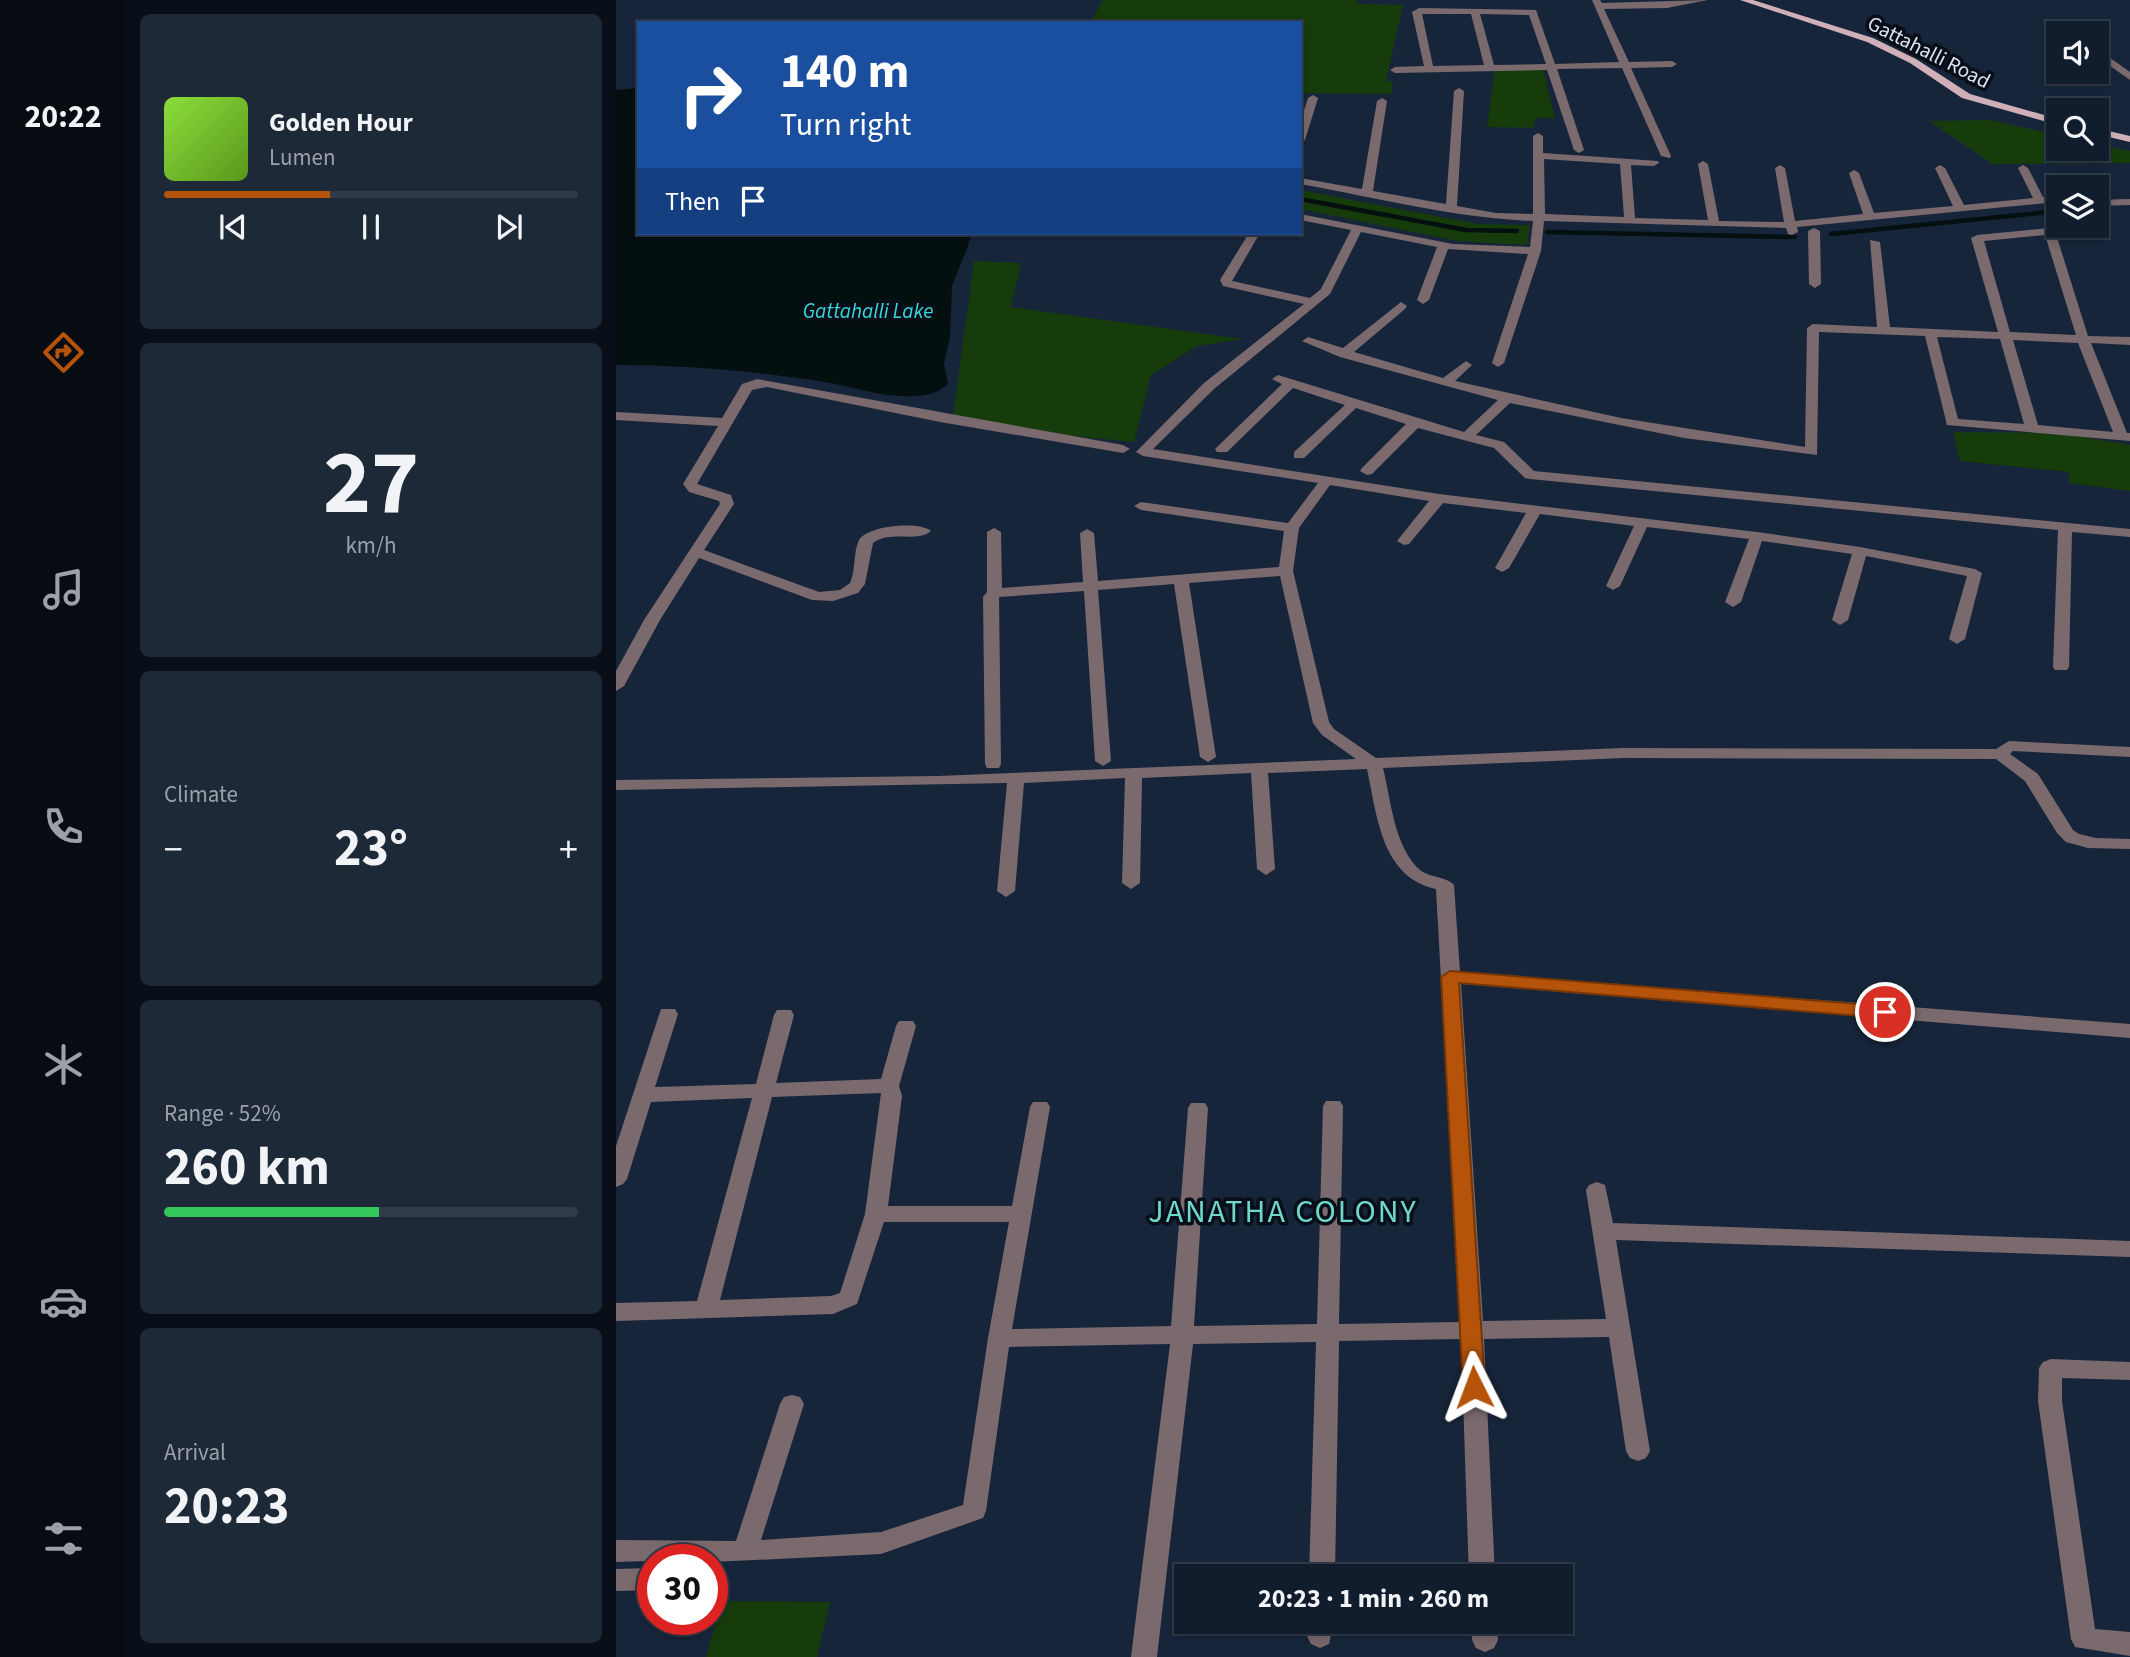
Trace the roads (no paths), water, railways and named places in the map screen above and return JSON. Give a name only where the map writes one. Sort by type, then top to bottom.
[{"type":"main road","name":"Gattahalli Road","points":[[1744,0],[1870,40],[1913,61],[1965,96],[2046,119]]},
{"type":"main road","points":[[2109,134],[2130,139]]},
{"type":"street","points":[[1666,156],[1597,2],[1704,0]]},
{"type":"street","points":[[1474,10],[1490,68]]},
{"type":"street","points":[[1429,69],[1417,12],[1532,12],[1553,67],[1579,150]]},
{"type":"street","points":[[2109,60],[2130,77]]},
{"type":"street","points":[[1395,70],[1672,64]]},
{"type":"street","points":[[1451,209],[1459,91]]},
{"type":"street","points":[[1302,134],[1313,98]]},
{"type":"street","points":[[1367,193],[1382,101]]},
{"type":"street","points":[[1498,363],[1535,251],[1538,220],[1538,136]]},
{"type":"street","points":[[1538,156],[1654,163]]},
{"type":"street","points":[[1625,161],[1630,220]]},
{"type":"street","points":[[1703,164],[1714,223]]},
{"type":"street","points":[[1780,168],[1791,229]]},
{"type":"street","points":[[1940,168],[1961,209]]},
{"type":"street","points":[[2023,168],[2040,201]]},
{"type":"street","points":[[1854,173],[1870,218]]},
{"type":"street","points":[[1302,181],[1496,216],[1538,220],[1791,229],[1870,218],[2046,201]]},
{"type":"street","points":[[1302,187],[1476,220],[1630,220],[1814,231],[2046,207]]},
{"type":"street","points":[[2109,196],[2130,195]]},
{"type":"street","points":[[2109,203],[2130,202]]},
{"type":"street","points":[[1302,217],[1444,245],[1535,251]]},
{"type":"street","points":[[1358,228],[1326,291],[1209,386],[1143,452],[1439,498],[1757,536],[1860,551],[1975,573],[1957,639]]},
{"type":"street","points":[[1814,231],[1815,284]]},
{"type":"street","points":[[1930,333],[1952,422],[2126,436],[2083,339],[2049,231],[1977,237],[2032,428]]},
{"type":"street","points":[[1253,235],[1226,280],[1227,284],[1311,303]]},
{"type":"street","points":[[1874,242],[1884,331]]},
{"type":"street","points":[[1423,300],[1444,245]]},
{"type":"street","points":[[1344,354],[1401,306]]},
{"type":"street","points":[[1308,341],[1344,354],[1506,399],[1649,429],[1812,452],[1813,328],[2130,341]]},
{"type":"street","points":[[1445,383],[1466,365]]},
{"type":"street","points":[[1222,449],[1285,381],[1415,423],[1499,444],[1530,475],[2130,533]]},
{"type":"street","points":[[616,686],[652,620],[727,504],[726,498],[694,489],[690,484],[747,387],[767,383],[940,418],[1123,449]]},
{"type":"street","points":[[1468,436],[1506,399]]},
{"type":"street","points":[[1299,455],[1354,403]]},
{"type":"street","points":[[616,416],[726,422]]},
{"type":"street","points":[[1367,471],[1415,423]]},
{"type":"street","points":[[1328,479],[1293,528],[1286,571],[1321,723],[1328,732],[1374,764],[1390,830],[1404,864],[1419,878],[1445,885],[1472,1333],[1481,1564]]},
{"type":"street","points":[[1404,541],[1439,498]]},
{"type":"street","points":[[1141,506],[1293,528]]},
{"type":"street","points":[[1502,568],[1535,510]]},
{"type":"street","points":[[1613,586],[1642,523]]},
{"type":"street","points":[[2061,667],[2066,525]]},
{"type":"street","points":[[696,552],[817,597],[826,597],[852,592],[858,586],[866,541],[870,537],[880,533],[924,531]]},
{"type":"street","points":[[995,532],[995,593]]},
{"type":"street","points":[[1087,533],[1103,761]]},
{"type":"street","points":[[1733,602],[1757,536]]},
{"type":"street","points":[[1840,620],[1860,551]]},
{"type":"street","points":[[993,764],[991,597],[995,593],[1286,571]]},
{"type":"street","points":[[1181,578],[1208,757]]},
{"type":"street","points":[[2000,754],[2009,746],[2130,752]]},
{"type":"street","points":[[616,785],[1016,778],[1623,753],[2000,754],[2032,778],[2072,839],[2082,842],[2130,844]]},
{"type":"street","points":[[1259,769],[1266,869]]},
{"type":"street","points":[[1130,883],[1134,773]]},
{"type":"street","points":[[1006,891],[1016,778]]},
{"type":"street","points":[[1450,977],[2130,1031]]},
{"type":"street","points":[[616,1179],[668,1014]]},
{"type":"street","points":[[706,1309],[784,1015]]},
{"type":"street","points":[[616,1312],[833,1305],[849,1298],[876,1214],[892,1096],[889,1086],[906,1026]]},
{"type":"street","points":[[642,1095],[889,1086]]},
{"type":"street","points":[[1322,1564],[1332,1105]]},
{"type":"street","points":[[616,1551],[745,1552],[881,1543],[928,1529],[974,1510],[999,1338],[1040,1107]]},
{"type":"street","points":[[1144,1657],[1182,1336],[1198,1108]]},
{"type":"street","points":[[1597,1189],[1638,1451]]},
{"type":"street","points":[[876,1214],[1021,1214]]},
{"type":"street","points":[[1603,1231],[2130,1249]]},
{"type":"street","points":[[999,1338],[1472,1333],[1617,1328]]},
{"type":"street","points":[[2130,1371],[2051,1368],[2050,1401],[2084,1639],[2130,1644]]},
{"type":"street","points":[[745,1552],[792,1404]]},
{"type":"street","points":[[616,1580],[637,1579]]},
{"type":"water","name":"Gattahalli Lake","points":[[637,88],[637,235],[971,235],[952,286],[950,336],[944,364],[948,383],[932,394],[898,396],[768,374],[692,367],[616,365],[616,90]]},
{"type":"waterway","points":[[1302,199],[1466,230],[1517,231]]},
{"type":"waterway","points":[[1831,234],[2046,212]]},
{"type":"waterway","points":[[1547,232],[1795,237]]},
{"type":"district","name":"JANATHA COLONY","points":[[1283,1212]]}]
